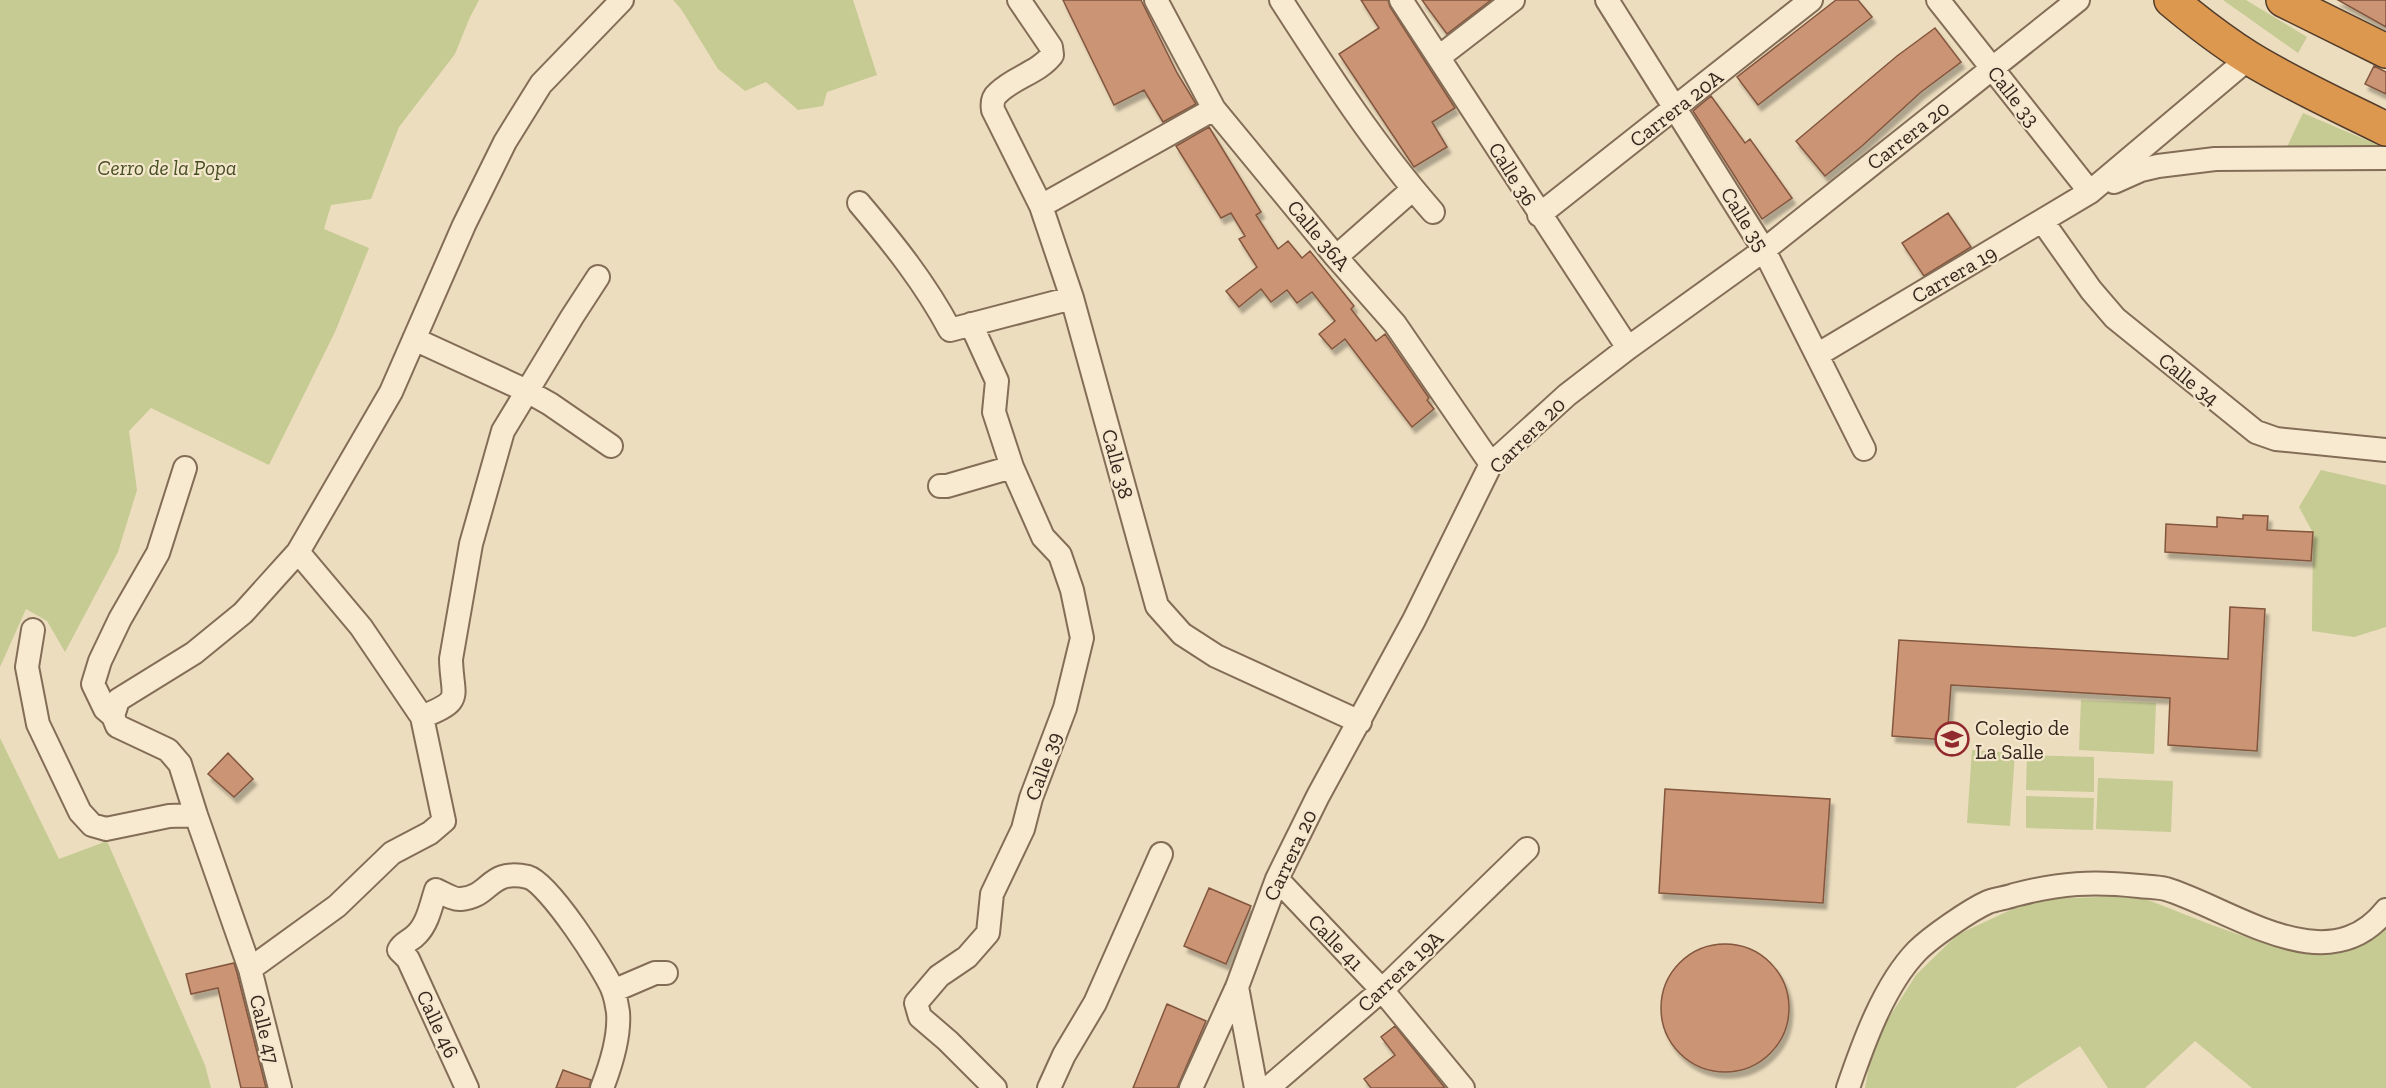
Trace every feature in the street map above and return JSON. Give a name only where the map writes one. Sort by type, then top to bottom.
[{"type":"highway","points":[[2171,0],[2218,38],[2249,58],[2386,129]]},
{"type":"highway","points":[[2283,0],[2386,51]]},
{"type":"street","points":[[113,716],[118,700],[194,653],[243,613],[298,552],[391,392],[464,225],[511,132],[541,84],[622,0]]},
{"type":"street","name":"Calle 38","points":[[1020,0],[1051,47],[1052,55],[1045,64],[997,93],[992,103],[993,110],[1041,206],[1072,298],[1156,606],[1182,634],[1216,656],[1360,722]]},
{"type":"street","name":"Calle 36A","points":[[1156,0],[1214,109],[1336,257],[1395,324],[1491,464]]},
{"type":"street","points":[[1281,0],[1343,95],[1413,189],[1433,212]]},
{"type":"street","name":"Calle 36","points":[[1401,0],[1539,215],[1628,348]]},
{"type":"street","points":[[1438,57],[1513,0]]},
{"type":"street","name":"Calle 35","points":[[1607,0],[1764,250],[1864,449]]},
{"type":"street","name":"Carrera 20A","points":[[1539,215],[1675,110],[1811,0]]},
{"type":"street","name":"Calle 33","points":[[1938,0],[2090,192]]},
{"type":"street","name":"Carrera 20","points":[[1191,1088],[1237,987],[1276,879],[1317,796],[1360,722],[1414,620],[1491,464],[1567,395],[1764,250],[2078,0]]},
{"type":"street","name":"Carrera 19","points":[[1817,355],[2090,192],[2249,58]]},
{"type":"street","points":[[1041,206],[1214,109]]},
{"type":"street","name":"Carrera 19","points":[[2090,192],[2141,170],[2187,162],[2215,159],[2386,158]]},
{"type":"street","points":[[1336,257],[1413,189]]},
{"type":"street","points":[[859,203],[895,245],[934,300],[950,330],[1072,298]]},
{"type":"street","name":"Calle 34","points":[[2043,222],[2091,290],[2115,318],[2256,432],[2276,439],[2386,450]]},
{"type":"street","points":[[422,717],[451,702],[455,692],[451,659],[471,544],[503,431],[598,277]]},
{"type":"street","points":[[940,486],[1012,467],[994,412],[997,381],[971,324]]},
{"type":"street","points":[[414,339],[527,391],[611,446]]},
{"type":"street","name":"Calle 39","points":[[995,1088],[948,1041],[920,1017],[916,1003],[939,976],[967,957],[988,933],[992,894],[1023,829],[1031,798],[1065,708],[1082,638],[1072,590],[1059,555],[1043,537],[1012,467]]},
{"type":"street","name":"Calle 47","points":[[186,468],[158,553],[120,619],[100,661],[93,684],[105,710],[113,716],[117,726],[168,750],[180,764],[250,969],[280,1088]]},
{"type":"street","points":[[250,969],[337,906],[392,853],[430,833],[444,821],[422,717],[361,627],[298,552]]},
{"type":"street","points":[[33,630],[27,667],[38,724],[80,812],[92,825],[106,829],[170,816],[196,816]]},
{"type":"street","name":"Carrera 19A","points":[[1268,1088],[1382,990],[1527,849]]},
{"type":"street","points":[[1048,1088],[1064,1055],[1095,1003],[1161,854]]},
{"type":"street","name":"Calle 46","points":[[467,1088],[408,959],[399,950],[421,928],[436,890],[460,900],[475,895],[501,876],[530,878],[546,890],[564,912],[613,991]]},
{"type":"street","name":"Calle 41","points":[[1276,879],[1382,990],[1462,1088]]},
{"type":"street","points":[[1848,1088],[1862,1047],[1890,988],[1917,951],[1947,928],[1988,902],[2047,886],[2099,882],[2165,889],[2265,929],[2316,944],[2359,933],[2375,923],[2386,910]]},
{"type":"street","points":[[602,1088],[616,1037],[618,1014],[613,991],[655,973],[666,973]]},
{"type":"street","points":[[1237,987],[1256,1088]]},
{"type":"green space","name":"Cerro de la Popa","points":[[0,0],[479,0],[455,54],[399,127],[371,199],[331,205],[324,229],[369,248],[335,332],[269,465],[151,408],[129,431],[137,490],[118,552],[65,652],[47,621],[26,609],[0,667]]},
{"type":"green space","points":[[673,0],[853,0],[877,75],[827,92],[823,106],[798,110],[766,82],[745,91],[718,69]]},
{"type":"green space","points":[[2223,0],[2246,0],[2307,37],[2298,53]]},
{"type":"green space","points":[[2303,113],[2385,148],[2286,149]]},
{"type":"green space","points":[[2321,470],[2386,485],[2386,627],[2354,637],[2312,631],[2313,533],[2299,507]]},
{"type":"green space","points":[[2081,700],[2156,703],[2154,754],[2079,750]]},
{"type":"green space","points":[[0,738],[59,859],[107,841],[205,1065],[211,1088],[0,1088]]},
{"type":"green space","points":[[1972,750],[2015,753],[2010,826],[1967,823]]},
{"type":"green space","points":[[2027,755],[2094,757],[2094,792],[2026,790]]},
{"type":"green space","points":[[2098,778],[2173,781],[2171,832],[2096,829]]},
{"type":"green space","points":[[2026,796],[2094,798],[2093,830],[2026,828]]},
{"type":"green space","points":[[2137,896],[2242,936],[2272,945],[2325,954],[2352,948],[2367,938],[2386,920],[2386,1088],[2252,1088],[2195,1041],[2145,1088],[2108,1088],[2080,1046],[2015,1088],[1865,1088],[1873,1043],[1916,975],[1957,935],[2034,899]]},
{"type":"building","points":[[1063,0],[1141,0],[1177,73],[1196,104],[1163,122],[1144,90],[1114,105]]},
{"type":"building","points":[[1361,0],[1388,0],[1390,7],[1455,108],[1432,122],[1447,147],[1414,167],[1339,54],[1379,28]]},
{"type":"building","points":[[1422,0],[1491,0],[1447,34]]},
{"type":"building","points":[[1836,0],[1858,0],[1872,17],[1758,105],[1737,77]]},
{"type":"building","points":[[2338,0],[2386,0],[2386,27]]},
{"type":"building","points":[[1935,28],[1961,62],[1921,92],[1825,176],[1796,141],[1897,56]]},
{"type":"building","points":[[2374,66],[2386,72],[2386,94],[2365,84]]},
{"type":"building","points":[[1711,96],[1745,143],[1750,139],[1792,198],[1762,219],[1693,111]]},
{"type":"building","points":[[1209,127],[1261,212],[1256,215],[1278,249],[1288,241],[1302,258],[1310,251],[1354,306],[1351,309],[1376,341],[1385,334],[1429,398],[1427,400],[1434,409],[1412,427],[1345,339],[1332,349],[1319,334],[1335,321],[1312,292],[1297,303],[1287,290],[1271,302],[1261,289],[1239,307],[1226,291],[1257,267],[1239,239],[1245,236],[1231,213],[1221,218],[1176,146]]},
{"type":"building","points":[[1948,213],[1971,247],[1924,276],[1902,243]]},
{"type":"building","points":[[2243,515],[2268,516],[2267,530],[2313,532],[2311,561],[2165,552],[2166,524],[2217,527],[2217,517],[2243,519]]},
{"type":"building","points":[[2230,607],[2265,609],[2257,751],[2168,745],[2170,698],[1951,685],[1947,740],[1892,736],[1899,640],[2228,659]]},
{"type":"building","points":[[228,753],[253,779],[234,797],[208,774]]},
{"type":"building","points":[[1665,789],[1830,799],[1823,903],[1659,893]]},
{"type":"building","points":[[1209,888],[1251,906],[1226,964],[1184,946]]},
{"type":"building","points":[[1725,944],[1749,949],[1770,963],[1784,984],[1789,1008],[1784,1032],[1770,1053],[1749,1067],[1725,1072],[1701,1067],[1680,1053],[1666,1032],[1661,1008],[1666,984],[1680,963],[1701,949]]},
{"type":"building","points":[[234,963],[266,1088],[241,1088],[218,988],[191,994],[186,974]]},
{"type":"building","points":[[1167,1004],[1206,1021],[1177,1088],[1133,1088]]},
{"type":"building","points":[[1395,1026],[1445,1088],[1371,1088],[1364,1079],[1395,1055],[1381,1037]]},
{"type":"building","points":[[563,1070],[591,1080],[589,1088],[556,1088]]},
{"type":"place","name":"Colegio de La Salle","points":[[1952,739]]}]
